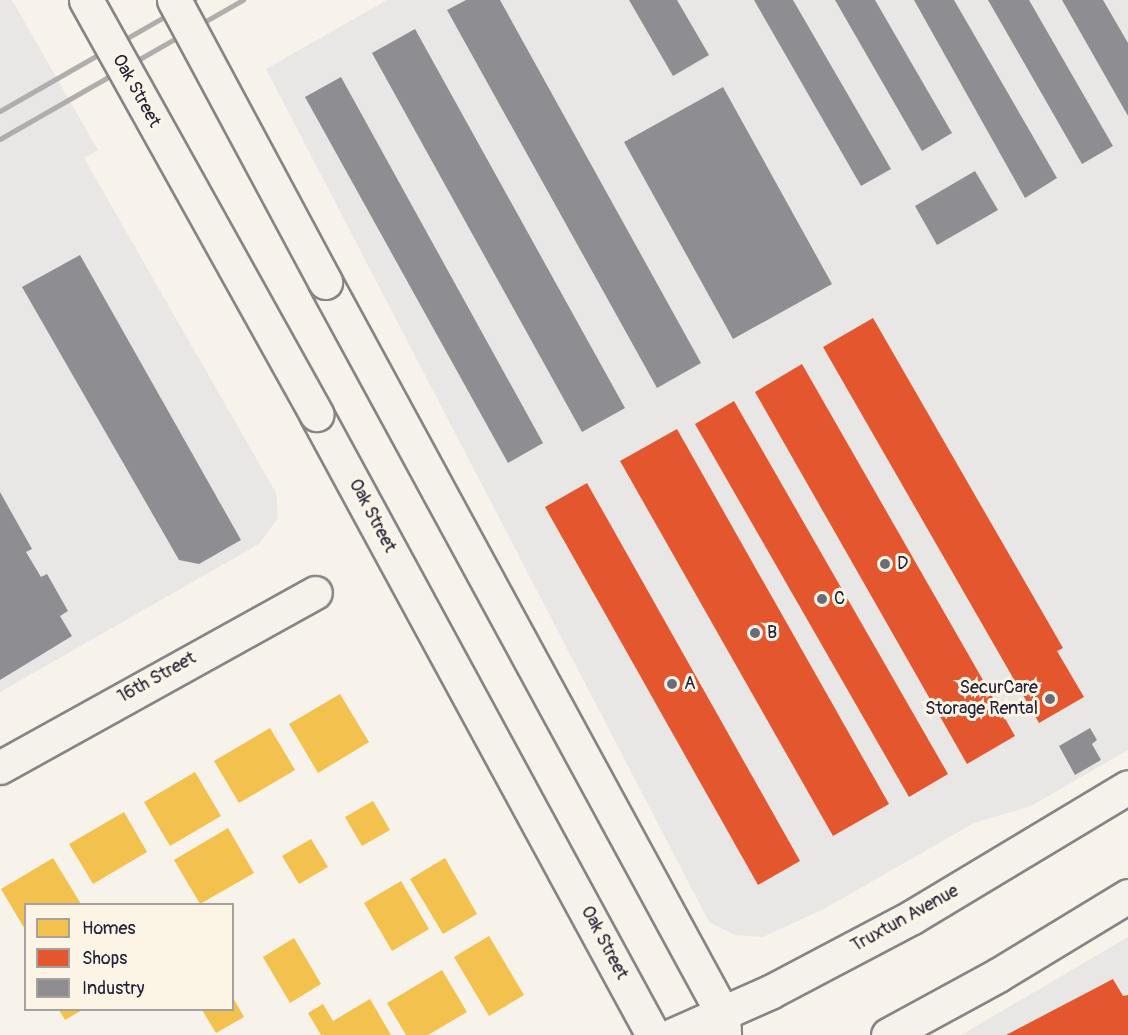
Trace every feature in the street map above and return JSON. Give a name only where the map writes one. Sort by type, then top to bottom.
[{"type":"main road","name":"Oak Street","points":[[86,0],[653,1035]]},
{"type":"main road","points":[[174,0],[723,1025]]},
{"type":"main road","name":"Truxtun Avenue","points":[[673,1035],[723,1025],[912,917],[1128,787]]},
{"type":"main road","points":[[888,1035],[998,975],[1128,896]]},
{"type":"street","name":"16th Street","points":[[0,768],[316,592]]},
{"type":"shaded area","points":[[0,0],[12,0],[98,150],[84,158],[276,493],[278,518],[259,544],[0,692]]},
{"type":"shaded area","points":[[387,0],[1128,0],[1128,750],[1031,806],[974,823],[822,910],[763,937],[735,935],[709,922],[266,69]]},
{"type":"shaded area","points":[[1128,937],[1128,1035],[961,1035],[978,1025]]},
{"type":"building: Homes","points":[[340,694],[369,742],[318,773],[289,724]]},
{"type":"building: Homes","points":[[270,728],[295,770],[239,803],[214,761]]},
{"type":"building: Homes","points":[[195,772],[221,816],[170,846],[144,802]]},
{"type":"building: Homes","points":[[373,801],[390,830],[362,846],[345,817]]},
{"type":"building: Homes","points":[[124,812],[147,852],[93,884],[69,844]]},
{"type":"building: Homes","points":[[228,828],[254,873],[199,903],[174,860]]},
{"type":"building: Homes","points":[[311,839],[328,867],[299,884],[282,856]]},
{"type":"building: Homes","points":[[53,858],[80,903],[24,903],[24,928],[1,889]]},
{"type":"building: Homes","points":[[445,858],[477,914],[443,934],[410,879]]},
{"type":"building: Homes","points":[[401,881],[429,929],[392,951],[364,903]]},
{"type":"building: Homes","points":[[489,936],[524,995],[489,1016],[454,957]]},
{"type":"building: Homes","points":[[294,938],[321,984],[290,1003],[263,957]]},
{"type":"building: Homes","points":[[442,970],[467,1012],[428,1035],[406,1035],[387,1003]]},
{"type":"building: Homes","points":[[370,999],[391,1035],[321,1035],[308,1013],[323,1004],[333,1021]]},
{"type":"building: Homes","points":[[234,1000],[244,1017],[216,1033],[203,1011],[234,1011]]},
{"type":"building: Homes","points":[[60,1011],[80,1011],[65,1020]]},
{"type":"building: Shops","points":[[873,318],[1063,648],[1057,651],[1084,697],[1039,723],[823,347]]},
{"type":"building: Shops","name":"D","points":[[802,364],[1015,736],[967,764],[755,392]]},
{"type":"building: Shops","name":"C","points":[[734,401],[948,774],[909,797],[695,424]]},
{"type":"building: Shops","name":"B","points":[[677,429],[889,804],[833,836],[620,461]]},
{"type":"building: Shops","name":"A","points":[[587,483],[800,861],[758,885],[545,507]]},
{"type":"building: Shops","points":[[1113,979],[1123,996],[1128,995],[1128,1035],[1006,1035]]},
{"type":"building: Industry","points":[[466,0],[500,0],[701,363],[657,388],[447,10]]},
{"type":"building: Industry","points":[[629,0],[677,0],[709,55],[673,76]]},
{"type":"building: Industry","points":[[754,0],[793,0],[891,169],[861,186]]},
{"type":"building: Industry","points":[[835,0],[875,0],[952,133],[922,151]]},
{"type":"building: Industry","points":[[914,0],[954,0],[1057,178],[1025,198]]},
{"type":"building: Industry","points":[[988,0],[1029,0],[1113,146],[1082,164]]},
{"type":"building: Industry","points":[[1062,0],[1103,0],[1128,43],[1128,116]]},
{"type":"building: Industry","points":[[415,29],[625,408],[582,432],[372,53]]},
{"type":"building: Industry","points":[[341,77],[543,443],[508,463],[305,97]]},
{"type":"building: Industry","points":[[723,87],[832,284],[733,339],[624,142]]},
{"type":"building: Industry","points":[[975,171],[998,210],[937,245],[915,206]]},
{"type":"building: Industry","points":[[80,255],[241,540],[199,564],[179,560],[22,287]]},
{"type":"building: Industry","points":[[0,492],[32,549],[26,552],[41,577],[47,574],[68,611],[60,616],[72,636],[0,680]]},
{"type":"building: Industry","points":[[1090,728],[1097,740],[1092,744],[1101,760],[1075,775],[1059,746]]},
{"type":"railway","points":[[0,111],[194,0]]},
{"type":"railway","points":[[0,139],[243,0]]},
{"type":"place","name":"D","points":[[885,564]]},
{"type":"place","name":"C","points":[[822,599]]},
{"type":"place","name":"B","points":[[755,633]]},
{"type":"place","name":"A","points":[[672,684]]},
{"type":"place","name":"SecurCare Storage Rental","points":[[1050,699]]}]
